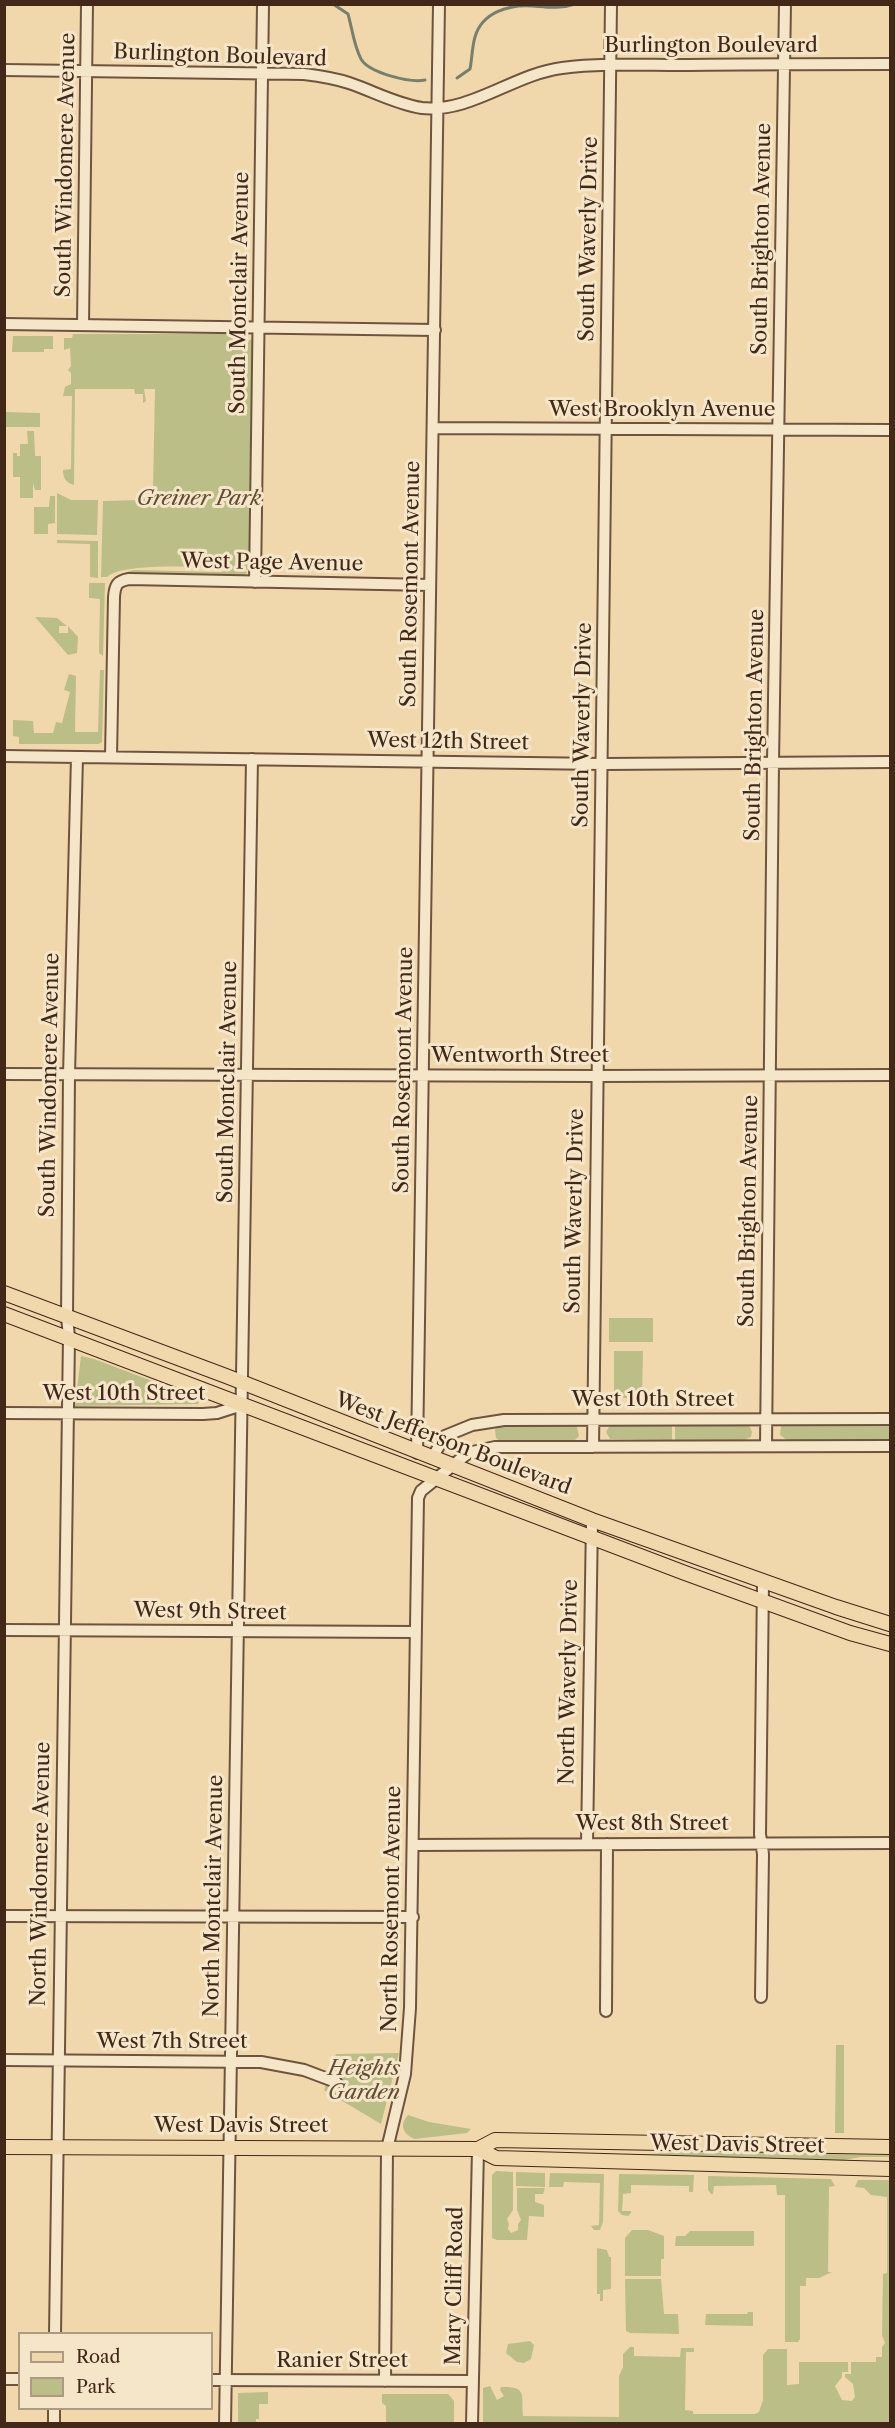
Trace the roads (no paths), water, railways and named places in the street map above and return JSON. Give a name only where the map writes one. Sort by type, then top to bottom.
[{"type":"main road","name":"West Jefferson Boulevard","points":[[4,1293],[592,1520],[763,1582],[891,1624]]},
{"type":"main road","name":"West Jefferson Boulevard","points":[[4,1314],[763,1603],[850,1633],[891,1644]]},
{"type":"main road","name":"West Davis Street","points":[[478,2149],[495,2140],[891,2147]]},
{"type":"main road","name":"West Davis Street","points":[[4,2147],[478,2149],[496,2158],[891,2169]]},
{"type":"street","name":"South Windomere Avenue","points":[[83,325],[87,4]]},
{"type":"street","name":"South Montclair Avenue","points":[[255,582],[263,4]]},
{"type":"street","name":"South Rosemont Avenue","points":[[417,1453],[439,4]]},
{"type":"street","name":"South Waverly Drive","points":[[593,1447],[611,4]]},
{"type":"street","name":"South Brighton Avenue","points":[[766,1446],[773,764],[785,4]]},
{"type":"street","name":"Burlington Boulevard","points":[[4,70],[262,73],[328,77],[402,103],[423,108],[437,108],[475,99],[541,72],[562,68],[610,65],[891,64]]},
{"type":"street","points":[[4,324],[435,330]]},
{"type":"street","name":"West Brooklyn Avenue","points":[[433,428],[891,429]]},
{"type":"street","name":"West Page Avenue","points":[[111,757],[115,586],[119,581],[129,579],[430,585]]},
{"type":"street","name":"West 12th Street","points":[[4,756],[603,764],[891,762]]},
{"type":"street","name":"South Windomere Avenue","points":[[67,1414],[69,1075],[77,757]]},
{"type":"street","name":"South Montclair Avenue","points":[[242,1405],[252,759]]},
{"type":"street","name":"Wentworth Street","points":[[4,1074],[248,1076],[891,1074]]},
{"type":"street","name":"West 10th Street","points":[[4,1413],[217,1413],[242,1405]]},
{"type":"street","name":"North Montclair Avenue","points":[[225,2424],[242,1405]]},
{"type":"street","name":"North Windomere Avenue","points":[[55,2332],[67,1414]]},
{"type":"street","name":"West 10th Street","points":[[432,1458],[445,1436],[472,1425],[504,1420],[891,1419]]},
{"type":"street","points":[[434,1479],[468,1453],[477,1449],[891,1446]]},
{"type":"street","name":"North Rosemont Avenue","points":[[385,2380],[387,2149],[407,2060],[412,1917],[418,1498],[421,1491],[434,1479]]},
{"type":"street","name":"North Waverly Drive","points":[[587,1844],[592,1520]]},
{"type":"street","points":[[761,1997],[763,1582]]},
{"type":"street","name":"West 9th Street","points":[[4,1630],[416,1632]]},
{"type":"street","name":"West 8th Street","points":[[413,1845],[891,1843]]},
{"type":"street","points":[[606,2012],[607,1844]]},
{"type":"street","points":[[4,1916],[412,1917]]},
{"type":"street","name":"West 7th Street","points":[[4,2060],[231,2061],[285,2065],[336,2082]]},
{"type":"street","name":"Mary Cliff Road","points":[[472,2424],[478,2149]]},
{"type":"street","name":"Ranier Street","points":[[213,2380],[472,2380]]},
{"type":"waterway","points":[[333,4],[348,14],[357,48],[365,64],[390,76],[425,80]]},
{"type":"waterway","points":[[457,78],[470,69],[475,37],[479,28],[490,16],[515,6],[559,7],[575,4]]},
{"type":"park label","name":"Greiner Park","points":[[199,499]]},
{"type":"park label","name":"Heights Garden","points":[[364,2081]]}]
